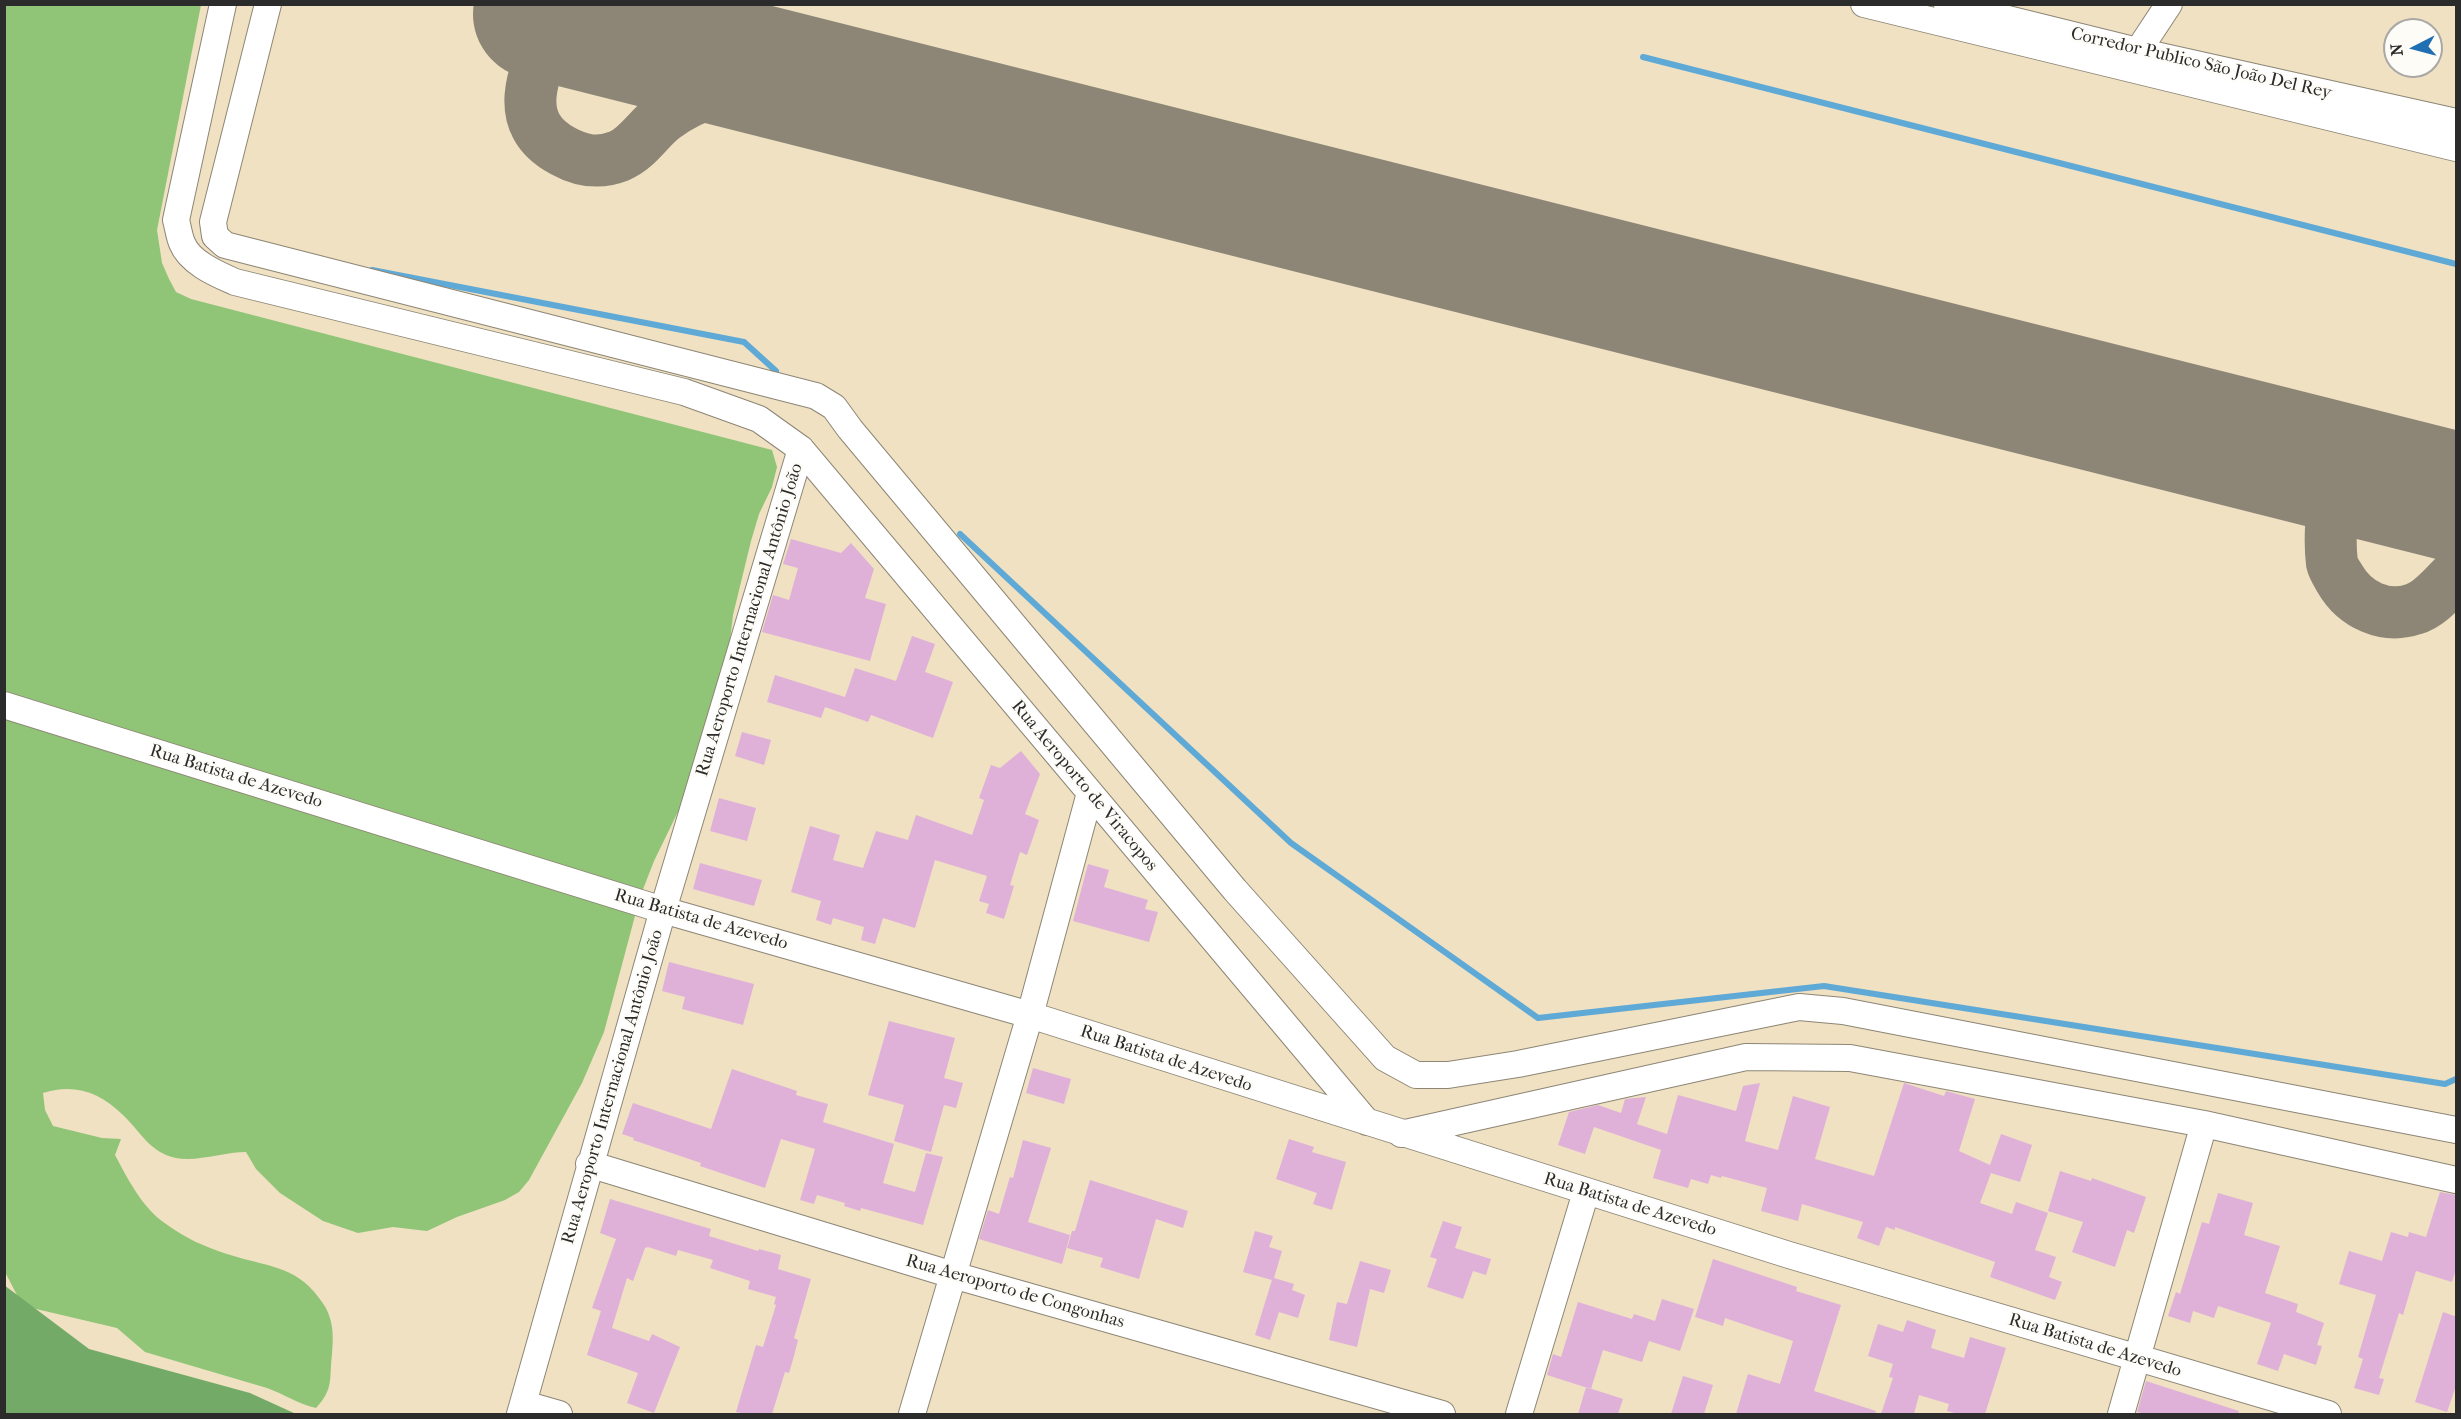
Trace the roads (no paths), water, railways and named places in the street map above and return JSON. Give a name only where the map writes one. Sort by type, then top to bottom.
[{"type":"street","name":"Rua Aeroporto de Viracopos","points":[[223,4],[176,220],[183,245],[199,262],[211,272],[235,282],[684,392],[759,418],[801,449],[1367,1122]]},
{"type":"street","points":[[268,4],[213,222],[215,236],[225,245],[816,396],[834,407],[1235,890],[1385,1058],[1416,1075],[1448,1075],[1518,1064],[1799,1007],[1844,1011],[2457,1130]]},
{"type":"street","points":[[1864,4],[2457,148]]},
{"type":"street","name":"Corredor Publico São João Del Rey","points":[[1947,4],[2138,51],[2457,122]]},
{"type":"street","points":[[2138,51],[2169,4]]},
{"type":"street","name":"Rua Aeroporto Internacional Antônio João","points":[[522,1409],[663,910],[801,449]]},
{"type":"street","name":"Rua Batista de Azevedo","points":[[4,705],[663,910],[1030,1015],[1586,1192],[2328,1414]]},
{"type":"street","points":[[912,1414],[1030,1015],[1090,793]]},
{"type":"street","points":[[1401,1134],[1746,1057],[1850,1058],[2204,1124],[2457,1180]]},
{"type":"street","points":[[2121,1414],[2204,1124]]},
{"type":"street","name":"Rua Aeroporto de Congonhas","points":[[590,1164],[953,1275],[1442,1414]]},
{"type":"street","points":[[1519,1414],[1586,1192]]},
{"type":"street","points":[[522,1409],[559,1414]]},
{"type":"waterway","points":[[1643,57],[2456,264]]},
{"type":"waterway","points":[[372,270],[744,342],[776,371]]},
{"type":"waterway","points":[[960,534],[1291,843],[1538,1018],[1824,986],[2445,1084],[2456,1079]]}]
